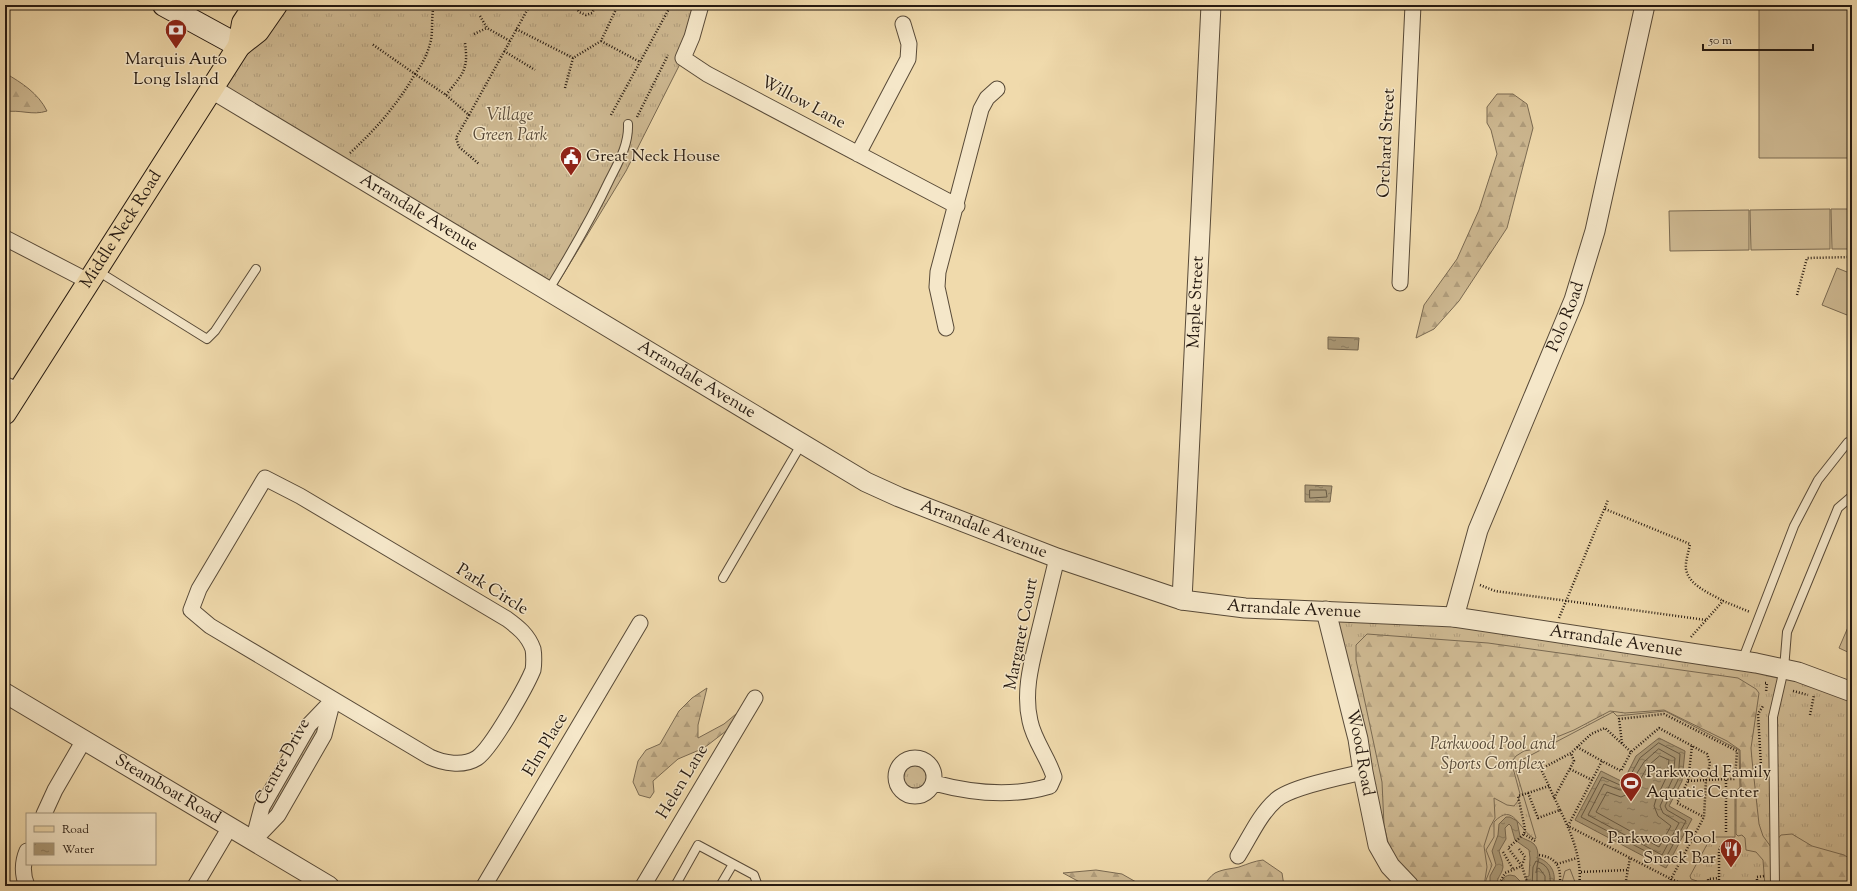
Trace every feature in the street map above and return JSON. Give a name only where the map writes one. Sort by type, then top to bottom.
[{"type":"main road","points":[[164,5],[238,46]]},
{"type":"main road","name":"Middle Neck Road","points":[[5,413],[13,384],[92,275],[212,89],[238,46],[243,23],[255,5]]},
{"type":"main road","name":"Middle Neck Road","points":[[238,46],[258,31],[276,5]]},
{"type":"street","name":"Willow Lane","points":[[701,5],[692,37],[683,58],[707,74],[957,206]]},
{"type":"street","name":"Maple Street","points":[[1182,600],[1211,5]]},
{"type":"street","name":"Orchard Street","points":[[1400,283],[1413,5]]},
{"type":"street","name":"Polo Road","points":[[1454,617],[1478,530],[1574,300],[1586,265],[1595,232],[1645,5]]},
{"type":"street","points":[[858,154],[908,59],[909,44],[903,24]]},
{"type":"street","points":[[946,328],[937,287],[938,272],[957,206],[981,109],[987,98],[997,88]]},
{"type":"street","name":"Arrandale Avenue","points":[[212,89],[866,482],[899,497],[1057,558],[1182,600],[1245,608],[1454,617],[1742,661],[1798,672],[1852,692]]},
{"type":"street","points":[[5,238],[92,275]]},
{"type":"street","name":"Park Circle","points":[[265,478],[300,496],[507,619],[522,630],[533,649],[533,668],[514,706],[487,749],[477,758],[465,762],[442,762],[430,757],[333,700],[210,626],[191,610],[199,589],[265,478]]},
{"type":"street","name":"Margaret Court","points":[[934,783],[956,789],[980,792],[1033,791],[1050,786],[1054,777],[1050,764],[1034,736],[1029,720],[1027,695],[1030,670],[1057,558]]},
{"type":"street","name":"Wood Road","points":[[1326,611],[1358,739],[1363,772],[1378,845],[1390,866],[1409,886]]},
{"type":"street","name":"Elm Place","points":[[484,886],[640,623]]},
{"type":"street","name":"Steamboat Road","points":[[6,695],[329,886]]},
{"type":"street","name":"Helen Lane","points":[[643,886],[755,698]]},
{"type":"street","name":"Centre Drive","points":[[253,841],[262,807],[309,725],[333,700]]},
{"type":"street","points":[[44,813],[55,790],[84,740]]},
{"type":"street","points":[[1238,856],[1262,815],[1277,799],[1301,788],[1363,772]]},
{"type":"street","points":[[195,886],[230,827]]},
{"type":"street","points":[[26,853],[23,860],[23,877],[27,886]]},
{"type":"lane","points":[[548,291],[594,214],[622,154],[628,133],[628,124]]},
{"type":"lane","points":[[92,275],[207,339],[215,331],[256,269]]},
{"type":"lane","points":[[1742,661],[1794,526],[1818,480],[1848,442],[1852,442]]},
{"type":"lane","points":[[723,578],[802,443]]},
{"type":"lane","points":[[1775,886],[1773,717],[1784,669],[1787,632],[1838,508],[1852,496]]},
{"type":"lane","points":[[675,886],[698,845],[754,876],[758,886]]},
{"type":"lane","points":[[720,886],[733,864]]},
{"type":"path","points":[[338,164],[374,130],[392,109],[426,57],[431,38],[431,16],[434,5]]},
{"type":"path","points":[[479,164],[459,147],[456,138],[530,5]]},
{"type":"path","points":[[575,5],[579,12],[586,15],[592,13],[596,5]]},
{"type":"path","points":[[565,88],[573,58],[601,41],[618,5]]},
{"type":"path","points":[[611,114],[671,5]]},
{"type":"path","points":[[480,16],[487,28],[510,41]]},
{"type":"path","points":[[474,34],[487,28]]},
{"type":"path","points":[[516,29],[573,58]]},
{"type":"path","points":[[601,41],[640,62]]},
{"type":"path","points":[[446,95],[466,68],[465,43]]},
{"type":"path","points":[[372,44],[446,95],[469,115]]},
{"type":"path","points":[[628,133],[671,49]]},
{"type":"path","points":[[504,51],[535,70]]},
{"type":"path","points":[[1797,295],[1807,258],[1852,257]]},
{"type":"path","points":[[1553,632],[1608,500]]},
{"type":"path","points":[[1605,509],[1690,544],[1686,568],[1689,576],[1695,584],[1723,601],[1750,612]]},
{"type":"path","points":[[1465,579],[1494,591],[1706,620]]},
{"type":"path","points":[[1678,651],[1723,601]]},
{"type":"path","points":[[1793,691],[1814,698],[1810,715]]},
{"type":"path","points":[[1622,743],[1619,718],[1664,714],[1737,751],[1735,779],[1688,781]]},
{"type":"path","points":[[1579,886],[1581,872],[1568,826],[1541,769],[1571,753],[1591,734],[1605,728],[1631,752]]},
{"type":"path","points":[[1577,747],[1621,771],[1631,752],[1659,728],[1707,754],[1710,763],[1706,780],[1704,817],[1671,879],[1670,886]]},
{"type":"path","points":[[1692,746],[1688,781],[1677,803],[1704,817]]},
{"type":"path","points":[[1554,798],[1574,761],[1571,753]]},
{"type":"path","points":[[1568,826],[1602,761]]},
{"type":"path","points":[[1570,768],[1592,780]]},
{"type":"path","points":[[1726,779],[1726,832]]},
{"type":"path","points":[[1528,886],[1522,866],[1508,848],[1523,835],[1526,829],[1518,796],[1549,786]]},
{"type":"path","points":[[1528,793],[1538,818],[1560,810]]},
{"type":"path","points":[[1568,826],[1671,879],[1688,886]]},
{"type":"path","points":[[1523,835],[1535,841]]},
{"type":"path","points":[[1719,886],[1719,850],[1722,845],[1741,845]]},
{"type":"path","points":[[1519,849],[1525,857],[1522,866]]},
{"type":"path","points":[[1503,852],[1513,869]]},
{"type":"path","points":[[1539,855],[1550,858],[1557,864],[1560,870],[1560,881]]},
{"type":"path","points":[[1557,864],[1577,858]]},
{"type":"path","points":[[1625,886],[1630,858]]},
{"type":"path","points":[[1498,886],[1506,873],[1522,866]]},
{"type":"path","points":[[1581,872],[1628,870]]},
{"type":"path","points":[[1708,886],[1708,879],[1719,878]]},
{"type":"green space","name":"Village Green Park","points":[[265,5],[701,5],[683,58],[626,171],[552,293],[212,89]]},
{"type":"green space","points":[[1759,5],[1852,5],[1852,158],[1759,158]]},
{"type":"green space","points":[[5,73],[34,94],[47,111],[36,113],[16,111],[5,112]]},
{"type":"green space","points":[[1497,94],[1513,94],[1527,104],[1533,128],[1507,228],[1459,301],[1434,329],[1416,338],[1424,305],[1457,259],[1479,210],[1497,154],[1491,130],[1487,123],[1487,107]]},
{"type":"green space","points":[[1830,209],[1830,249],[1751,250],[1750,210]]},
{"type":"green space","points":[[1831,209],[1852,209],[1852,249],[1832,249]]},
{"type":"green space","points":[[1749,210],[1749,250],[1670,251],[1669,211]]},
{"type":"green space","points":[[1837,268],[1852,274],[1852,317],[1822,305]]},
{"type":"green space","name":"Parkwood Pool and Sports Complex","points":[[1326,611],[1756,663],[1852,692],[1852,886],[1409,886],[1390,866]]},
{"type":"green space","points":[[1852,618],[1852,654],[1839,648]]},
{"type":"green space","points":[[1367,634],[1488,643],[1738,678],[1756,689],[1759,693],[1751,748],[1759,824],[1763,836],[1771,847],[1781,835],[1792,834],[1812,846],[1844,855],[1852,860],[1852,886],[1765,886],[1763,860],[1756,852],[1746,850],[1745,838],[1742,835],[1738,836],[1736,834],[1736,799],[1741,787],[1740,750],[1727,741],[1664,710],[1625,713],[1610,711],[1574,730],[1552,739],[1541,748],[1524,751],[1516,756],[1513,760],[1513,768],[1520,794],[1518,801],[1514,806],[1507,805],[1494,798],[1495,818],[1490,827],[1484,846],[1487,867],[1484,886],[1420,886],[1397,863],[1389,847],[1384,825],[1382,782],[1356,660],[1356,645]]},
{"type":"green space","points":[[707,688],[698,725],[698,738],[724,724],[742,709],[726,731],[704,748],[678,759],[653,781],[654,792],[650,798],[639,795],[633,782],[638,761],[646,750],[660,744],[679,711],[692,698]]},
{"type":"green space","points":[[327,709],[320,734],[274,813],[259,830],[265,809]]},
{"type":"green space","name":"Parkwood Family Aquatic Center","points":[[1665,711],[1739,750],[1740,787],[1735,793],[1735,837],[1711,837],[1690,876],[1691,879],[1697,881],[1695,886],[1572,886],[1575,882],[1570,869],[1565,871],[1561,886],[1485,886],[1492,865],[1486,850],[1494,837],[1494,822],[1501,816],[1511,816],[1516,819],[1529,835],[1535,839],[1536,838],[1514,764],[1613,712],[1617,716]]},
{"type":"green space","points":[[914,762],[923,765],[927,769],[930,778],[927,787],[923,791],[914,794],[905,791],[901,787],[898,778],[901,769],[905,765]]},
{"type":"green space","points":[[1263,860],[1282,873],[1284,886],[1202,886],[1213,874]]},
{"type":"green space","points":[[1096,870],[1122,874],[1143,886],[1087,886],[1063,873]]},
{"type":"water","points":[[1328,337],[1359,338],[1358,350],[1328,349]]},
{"type":"water","points":[[1305,485],[1332,486],[1330,502],[1305,502]]},
{"type":"water","points":[[1659,738],[1685,751],[1682,781],[1669,806],[1692,819],[1666,868],[1575,820],[1601,771],[1623,782],[1636,756]]},
{"type":"water","points":[[1506,817],[1510,817],[1517,821],[1520,836],[1534,844],[1536,847],[1538,858],[1536,873],[1539,858],[1550,866],[1554,877],[1553,886],[1528,885],[1526,877],[1529,876],[1529,850],[1515,840],[1509,824],[1505,828],[1506,839],[1499,851],[1503,867],[1497,881],[1497,886],[1490,886],[1490,876],[1496,865],[1492,851],[1498,835],[1499,824]]},
{"type":"water","points":[[1510,875],[1515,876],[1525,886],[1499,886],[1504,877]]},
{"type":"place","name":"Marquis Auto Long Island","points":[[176,50]]},
{"type":"place","name":"Great Neck House","points":[[571,176]]},
{"type":"place","name":"Parkwood Family Aquatic Center","points":[[1631,802]]},
{"type":"place","name":"Parkwood Pool Snack Bar","points":[[1731,868]]}]
